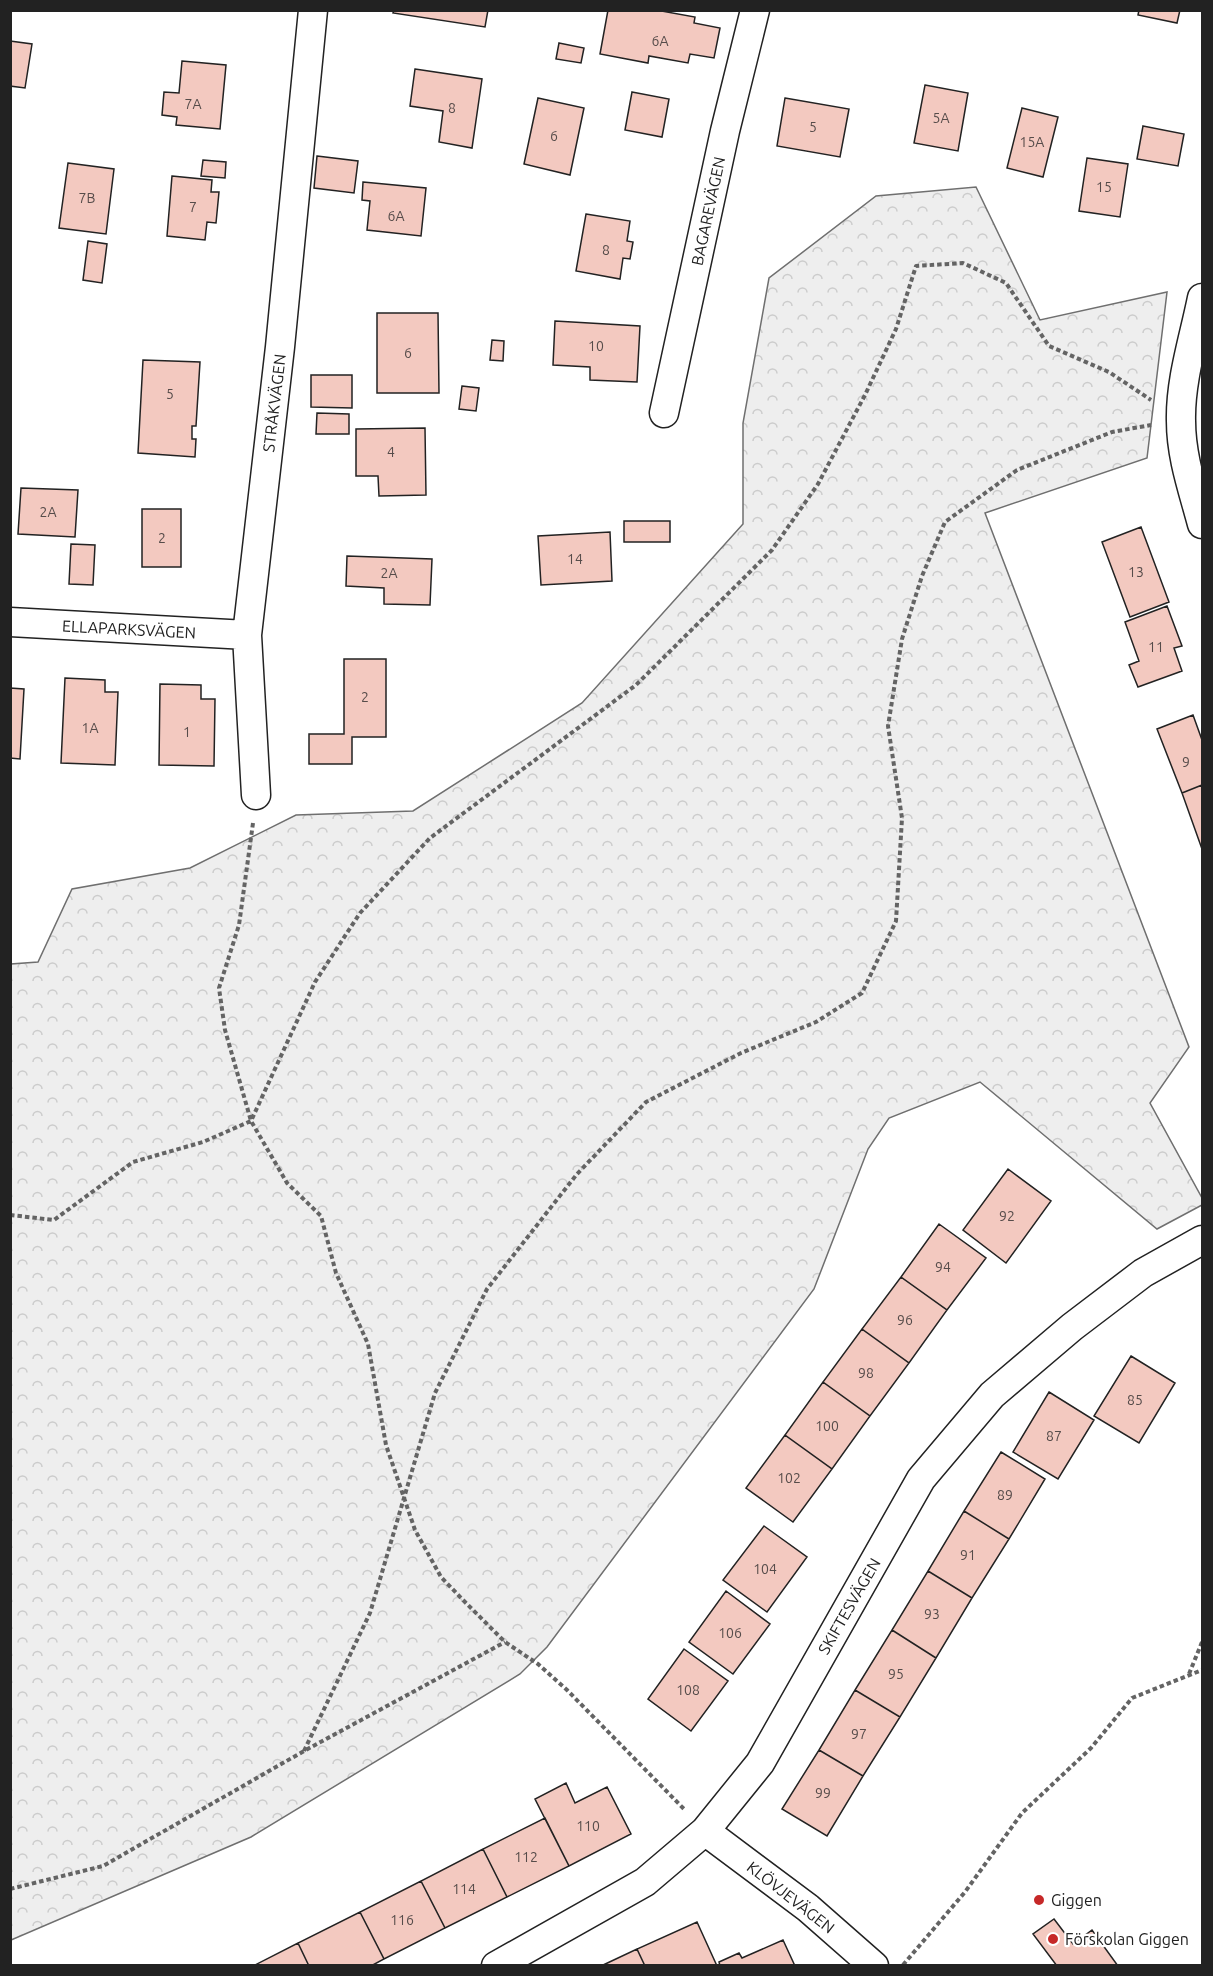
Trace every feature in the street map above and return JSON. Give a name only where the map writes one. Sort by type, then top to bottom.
[{"type":"street","name":"STRÅKVÄGEN","points":[[256,795],[247,635],[280,347],[313,10]]},
{"type":"street","name":"BAGAREVÄGEN","points":[[664,413],[725,131],[755,10]]},
{"type":"street","points":[[1203,298],[1186,372],[1181,420],[1185,460],[1203,525]]},
{"type":"street","name":"ELLAPARKSVÄGEN","points":[[10,622],[247,635]]},
{"type":"street","name":"SKIFTESVÄGEN","points":[[496,1965],[645,1882],[705,1831],[760,1763],[921,1479],[992,1395],[1063,1334],[1143,1273],[1203,1240]]},
{"type":"street","name":"KLÖVJEVÄGEN","points":[[705,1831],[808,1908],[874,1965]]},
{"type":"path","points":[[10,1215],[54,1220],[133,1162],[203,1142],[251,1121],[315,982],[360,912],[430,838],[636,685],[772,550],[818,484],[865,395],[896,329],[916,266],[963,263],[1006,283],[1049,346],[1109,372],[1181,420]]},
{"type":"path","points":[[304,1751],[370,1613],[435,1393],[487,1289],[576,1174],[645,1102],[741,1053],[816,1022],[862,993],[896,921],[902,818],[888,726],[902,639],[922,576],[945,522],[1017,470],[1112,432],[1181,420]]},
{"type":"path","points":[[256,795],[252,844],[238,925],[219,988],[225,1030],[251,1121],[287,1183],[321,1216],[336,1273],[368,1344],[386,1445],[415,1530],[441,1577],[505,1642],[538,1664],[567,1689],[705,1831]]},
{"type":"path","points":[[10,1889],[103,1866],[304,1751],[505,1642]]},
{"type":"path","points":[[1189,1674],[1203,1642]]},
{"type":"path","points":[[903,1965],[965,1892],[1022,1813],[1091,1748],[1132,1698],[1203,1670]]},
{"type":"green space","points":[[976,187],[1040,320],[1167,292],[1147,458],[985,513],[1189,1047],[1150,1103],[1202,1198],[1202,1205],[1157,1229],[980,1082],[889,1118],[868,1149],[814,1289],[547,1647],[520,1674],[251,1837],[11,1940],[11,964],[38,962],[72,889],[190,868],[296,815],[413,811],[582,703],[743,524],[743,423],[769,278],[876,196]]},
{"type":"building","points":[[394,10],[488,10],[485,27],[393,13]]},
{"type":"building","points":[[608,10],[656,10],[695,17],[694,23],[720,28],[714,58],[690,54],[688,63],[649,56],[648,63],[600,54]]},
{"type":"building","points":[[1139,10],[1180,10],[1177,23],[1138,15]]},
{"type":"building","points":[[10,41],[32,44],[25,88],[10,86]]},
{"type":"building","points":[[559,43],[584,48],[581,63],[556,59]]},
{"type":"building","points":[[182,61],[226,65],[220,129],[176,125],[177,117],[162,115],[164,92],[179,93]]},
{"type":"building","points":[[415,69],[482,79],[472,148],[439,142],[443,111],[410,106]]},
{"type":"building","points":[[925,85],[968,93],[958,151],[914,143]]},
{"type":"building","points":[[632,92],[669,99],[662,137],[625,130]]},
{"type":"building","points":[[538,98],[584,108],[570,175],[524,164]]},
{"type":"building","points":[[785,98],[849,109],[840,157],[777,146]]},
{"type":"building","points":[[1022,108],[1058,117],[1043,177],[1007,168]]},
{"type":"building","points":[[1143,126],[1184,134],[1178,166],[1137,159]]},
{"type":"building","points":[[317,156],[358,161],[354,193],[314,188]]},
{"type":"building","points":[[1087,158],[1128,164],[1120,217],[1079,211]]},
{"type":"building","points":[[203,160],[226,162],[225,178],[201,176]]},
{"type":"building","points":[[68,163],[114,169],[106,234],[59,228]]},
{"type":"building","points":[[172,176],[212,180],[211,192],[219,192],[216,223],[207,222],[205,240],[167,236]]},
{"type":"building","points":[[363,182],[426,188],[421,236],[367,230],[370,201],[362,200]]},
{"type":"building","points":[[586,214],[630,221],[627,241],[633,242],[630,259],[623,258],[620,279],[576,271]]},
{"type":"building","points":[[88,241],[107,244],[102,283],[83,280]]},
{"type":"building","points":[[377,313],[438,313],[439,393],[377,393]]},
{"type":"building","points":[[555,321],[640,326],[637,382],[590,380],[590,367],[553,365]]},
{"type":"building","points":[[492,340],[504,341],[503,361],[490,360]]},
{"type":"building","points":[[143,360],[200,362],[196,426],[192,426],[192,439],[196,439],[195,457],[138,453]]},
{"type":"building","points":[[311,375],[352,375],[352,408],[311,407]]},
{"type":"building","points":[[462,386],[479,388],[476,411],[459,409]]},
{"type":"building","points":[[317,413],[349,414],[349,434],[316,434]]},
{"type":"building","points":[[425,428],[426,495],[379,496],[378,476],[356,476],[356,429]]},
{"type":"building","points":[[21,488],[78,490],[75,537],[18,534]]},
{"type":"building","points":[[142,509],[181,509],[181,567],[142,567]]},
{"type":"building","points":[[624,521],[670,521],[670,542],[624,542]]},
{"type":"building","points":[[1141,527],[1169,602],[1130,617],[1102,542]]},
{"type":"building","points":[[610,532],[612,581],[541,585],[538,536]]},
{"type":"building","points":[[71,544],[95,545],[93,585],[69,584]]},
{"type":"building","points":[[347,556],[432,559],[430,605],[384,604],[384,588],[346,586]]},
{"type":"building","points":[[1167,606],[1182,646],[1174,648],[1182,671],[1138,687],[1129,665],[1139,661],[1125,622]]},
{"type":"building","points":[[344,659],[386,659],[386,737],[352,737],[352,764],[309,764],[309,734],[344,734]]},
{"type":"building","points":[[65,678],[105,680],[105,692],[118,692],[115,765],[61,763]]},
{"type":"building","points":[[160,684],[201,685],[201,699],[215,699],[214,766],[159,765]]},
{"type":"building","points":[[10,688],[24,689],[20,759],[10,758]]},
{"type":"building","points":[[1193,715],[1202,740],[1202,785],[1182,793],[1157,729]]},
{"type":"building","points":[[1202,785],[1202,849],[1182,793]]},
{"type":"building","points":[[1008,1169],[1051,1201],[1006,1263],[963,1230]]},
{"type":"building","points":[[939,1224],[986,1258],[947,1310],[901,1277]]},
{"type":"building","points":[[901,1277],[947,1310],[909,1363],[862,1329]]},
{"type":"building","points":[[862,1329],[909,1363],[870,1416],[823,1382]]},
{"type":"building","points":[[1131,1356],[1175,1383],[1139,1443],[1094,1416]]},
{"type":"building","points":[[823,1382],[870,1416],[832,1469],[785,1435]]},
{"type":"building","points":[[1049,1392],[1094,1420],[1058,1479],[1013,1452]]},
{"type":"building","points":[[785,1435],[832,1469],[793,1522],[746,1488]]},
{"type":"building","points":[[1001,1452],[1045,1479],[1009,1539],[964,1511]]},
{"type":"building","points":[[964,1511],[1009,1539],[972,1598],[928,1571]]},
{"type":"building","points":[[764,1526],[807,1557],[767,1612],[723,1580]]},
{"type":"building","points":[[928,1571],[972,1598],[936,1658],[892,1630]]},
{"type":"building","points":[[726,1591],[770,1624],[733,1674],[689,1642]]},
{"type":"building","points":[[892,1630],[936,1658],[900,1717],[855,1690]]},
{"type":"building","points":[[684,1649],[728,1681],[691,1731],[648,1699]]},
{"type":"building","points":[[855,1690],[900,1717],[863,1776],[819,1750]]},
{"type":"building","points":[[819,1750],[863,1776],[827,1836],[782,1809]]},
{"type":"building","points":[[566,1783],[575,1803],[607,1787],[631,1834],[569,1866],[535,1799]]},
{"type":"building","points":[[545,1818],[569,1866],[507,1897],[483,1849]]},
{"type":"building","points":[[483,1849],[507,1897],[445,1928],[421,1881]]},
{"type":"building","points":[[421,1881],[445,1928],[384,1959],[360,1912]]},
{"type":"building","points":[[360,1912],[384,1959],[371,1966],[309,1966],[298,1943]]},
{"type":"building","name":"Förskolan Giggen","points":[[1054,1919],[1073,1944],[1092,1930],[1118,1966],[1057,1966],[1033,1934]]},
{"type":"building","points":[[697,1922],[717,1966],[645,1966],[637,1949]]},
{"type":"building","points":[[783,1940],[795,1966],[720,1966],[719,1962],[739,1953],[742,1958]]},
{"type":"building","points":[[298,1943],[309,1966],[253,1966]]},
{"type":"building","points":[[637,1949],[645,1966],[601,1966]]},
{"type":"place","name":"Giggen","points":[[1039,1900]]},
{"type":"place","name":"Förskolan Giggen","points":[[1053,1939]]}]
